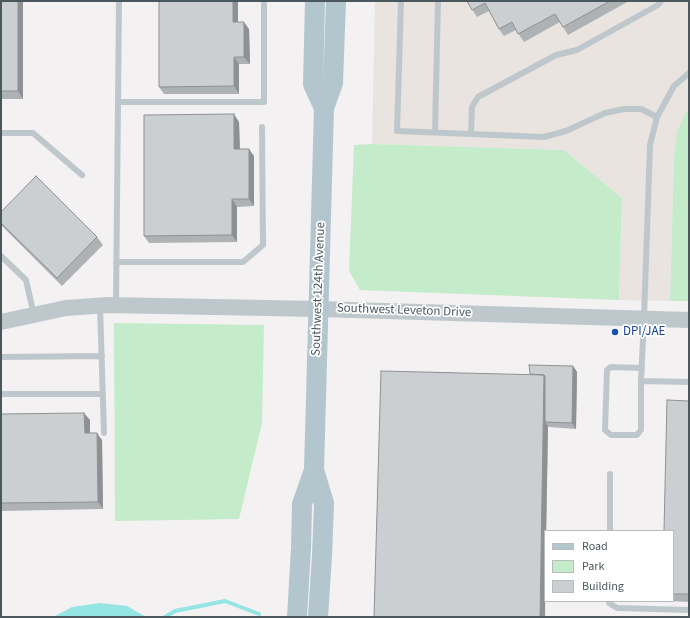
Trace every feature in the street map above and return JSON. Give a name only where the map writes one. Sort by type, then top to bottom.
[{"type":"main road","name":"Southwest 124th Avenue","points":[[315,1],[313,84],[324,108]]},
{"type":"main road","name":"Southwest 124th Avenue","points":[[296,617],[302,548],[302,504],[314,470],[324,108],[334,84],[336,1]]},
{"type":"main road","name":"Southwest 124th Avenue","points":[[314,470],[324,503],[318,617]]},
{"type":"street","name":"Southwest Leveton Drive","points":[[1,322],[66,308],[108,306],[318,309],[689,320]]},
{"type":"lane","points":[[104,433],[102,356],[108,306],[116,262],[119,1]]},
{"type":"lane","points":[[118,102],[264,102],[264,1]]},
{"type":"lane","points":[[401,1],[398,131],[544,136],[566,131],[606,113],[624,109],[641,109],[657,117]]},
{"type":"lane","points":[[436,132],[438,1]]},
{"type":"lane","points":[[471,134],[472,107],[478,97],[556,55],[577,50],[658,5],[661,1]]},
{"type":"lane","points":[[642,368],[611,367],[607,370],[606,430],[611,435],[637,435],[641,430],[641,381],[642,368],[644,318],[650,145],[657,117],[674,86],[689,73]]},
{"type":"lane","points":[[116,262],[243,262],[263,245],[262,127]]},
{"type":"lane","points":[[1,134],[33,133],[82,175]]},
{"type":"lane","points":[[1,256],[26,280],[34,315]]},
{"type":"lane","points":[[1,357],[102,356]]},
{"type":"lane","points":[[641,381],[689,382]]},
{"type":"lane","points":[[1,394],[103,394]]},
{"type":"lane","points":[[610,474],[610,530]]},
{"type":"lane","points":[[609,602],[617,608],[689,610]]},
{"type":"shaded area","points":[[375,1],[689,1],[689,109],[686,112],[674,156],[670,301],[619,300],[622,198],[564,150],[372,144]]},
{"type":"green space","points":[[689,109],[689,301],[670,301],[674,156],[677,132],[686,112]]},
{"type":"green space","points":[[372,144],[564,150],[622,198],[619,300],[360,290],[349,271],[354,145]]},
{"type":"green space","points":[[114,323],[264,325],[262,423],[239,519],[115,521]]},
{"type":"water","points":[[100,603],[127,606],[146,617],[53,617],[72,607]]},
{"type":"building","points":[[1,1],[18,1],[18,91],[1,91]]},
{"type":"building","points":[[159,1],[233,1],[233,22],[244,22],[244,57],[234,57],[234,86],[159,87]]},
{"type":"building","points":[[467,1],[610,1],[563,27],[555,14],[518,34],[512,22],[499,29],[485,3],[472,10]]},
{"type":"building","points":[[234,114],[234,149],[249,149],[249,199],[232,199],[232,235],[144,236],[144,115]]},
{"type":"building","points":[[36,176],[97,237],[57,278],[1,223],[1,212]]},
{"type":"building","points":[[529,365],[573,366],[572,423],[545,422],[545,376],[530,374]]},
{"type":"building","points":[[381,371],[544,375],[540,617],[374,617]]},
{"type":"building","points":[[667,400],[689,401],[689,594],[674,594],[674,530],[664,530]]},
{"type":"building","points":[[84,413],[85,433],[97,433],[98,502],[1,503],[1,414]]},
{"type":"waterway","points":[[165,617],[175,611],[225,601],[259,614]]},
{"type":"place","name":"DPI/JAE","points":[[615,332]]}]
